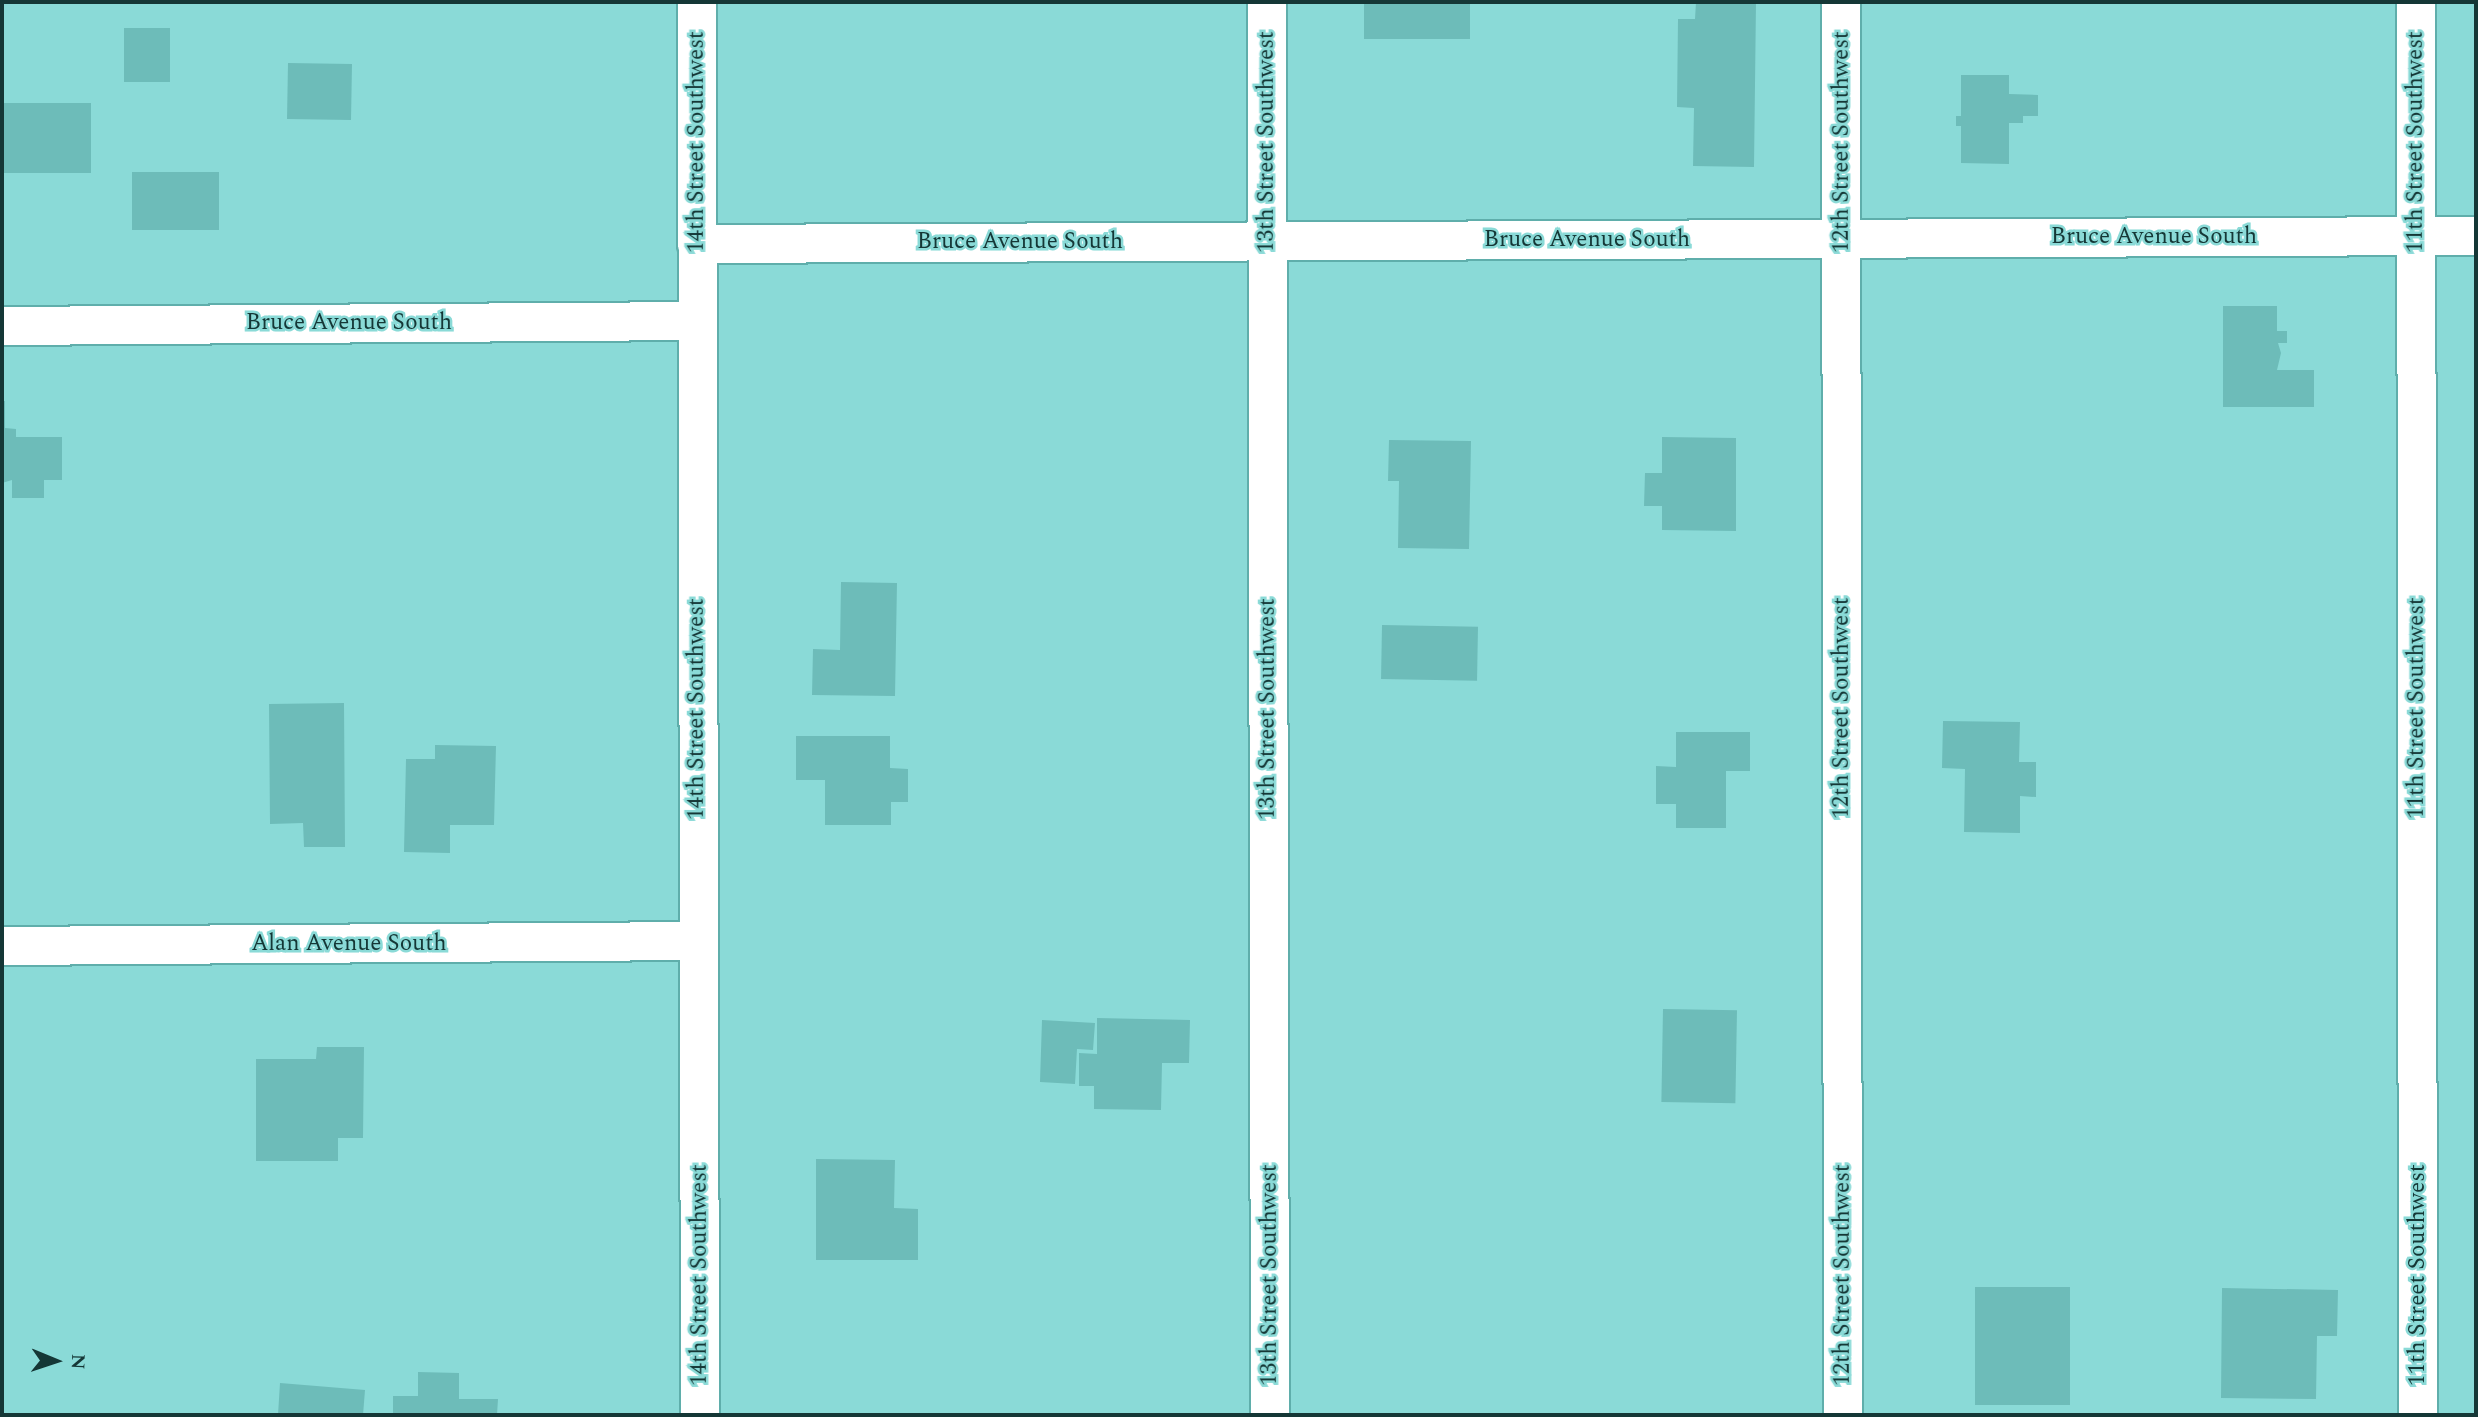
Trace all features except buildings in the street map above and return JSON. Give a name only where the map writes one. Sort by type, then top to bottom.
[{"type":"street","name":"14th Street Southwest","points":[[697,2],[696,941],[700,1415]]},
{"type":"street","name":"13th Street Southwest","points":[[1267,2],[1270,1415]]},
{"type":"street","name":"12th Street Southwest","points":[[1841,2],[1843,1415]]},
{"type":"street","name":"11th Street Southwest","points":[[2416,2],[2418,1415]]},
{"type":"street","name":"Bruce Avenue South","points":[[697,243],[2476,236]]},
{"type":"street","name":"Bruce Avenue South","points":[[2,326],[697,321]]},
{"type":"street","name":"Alan Avenue South","points":[[2,946],[696,941]]}]
